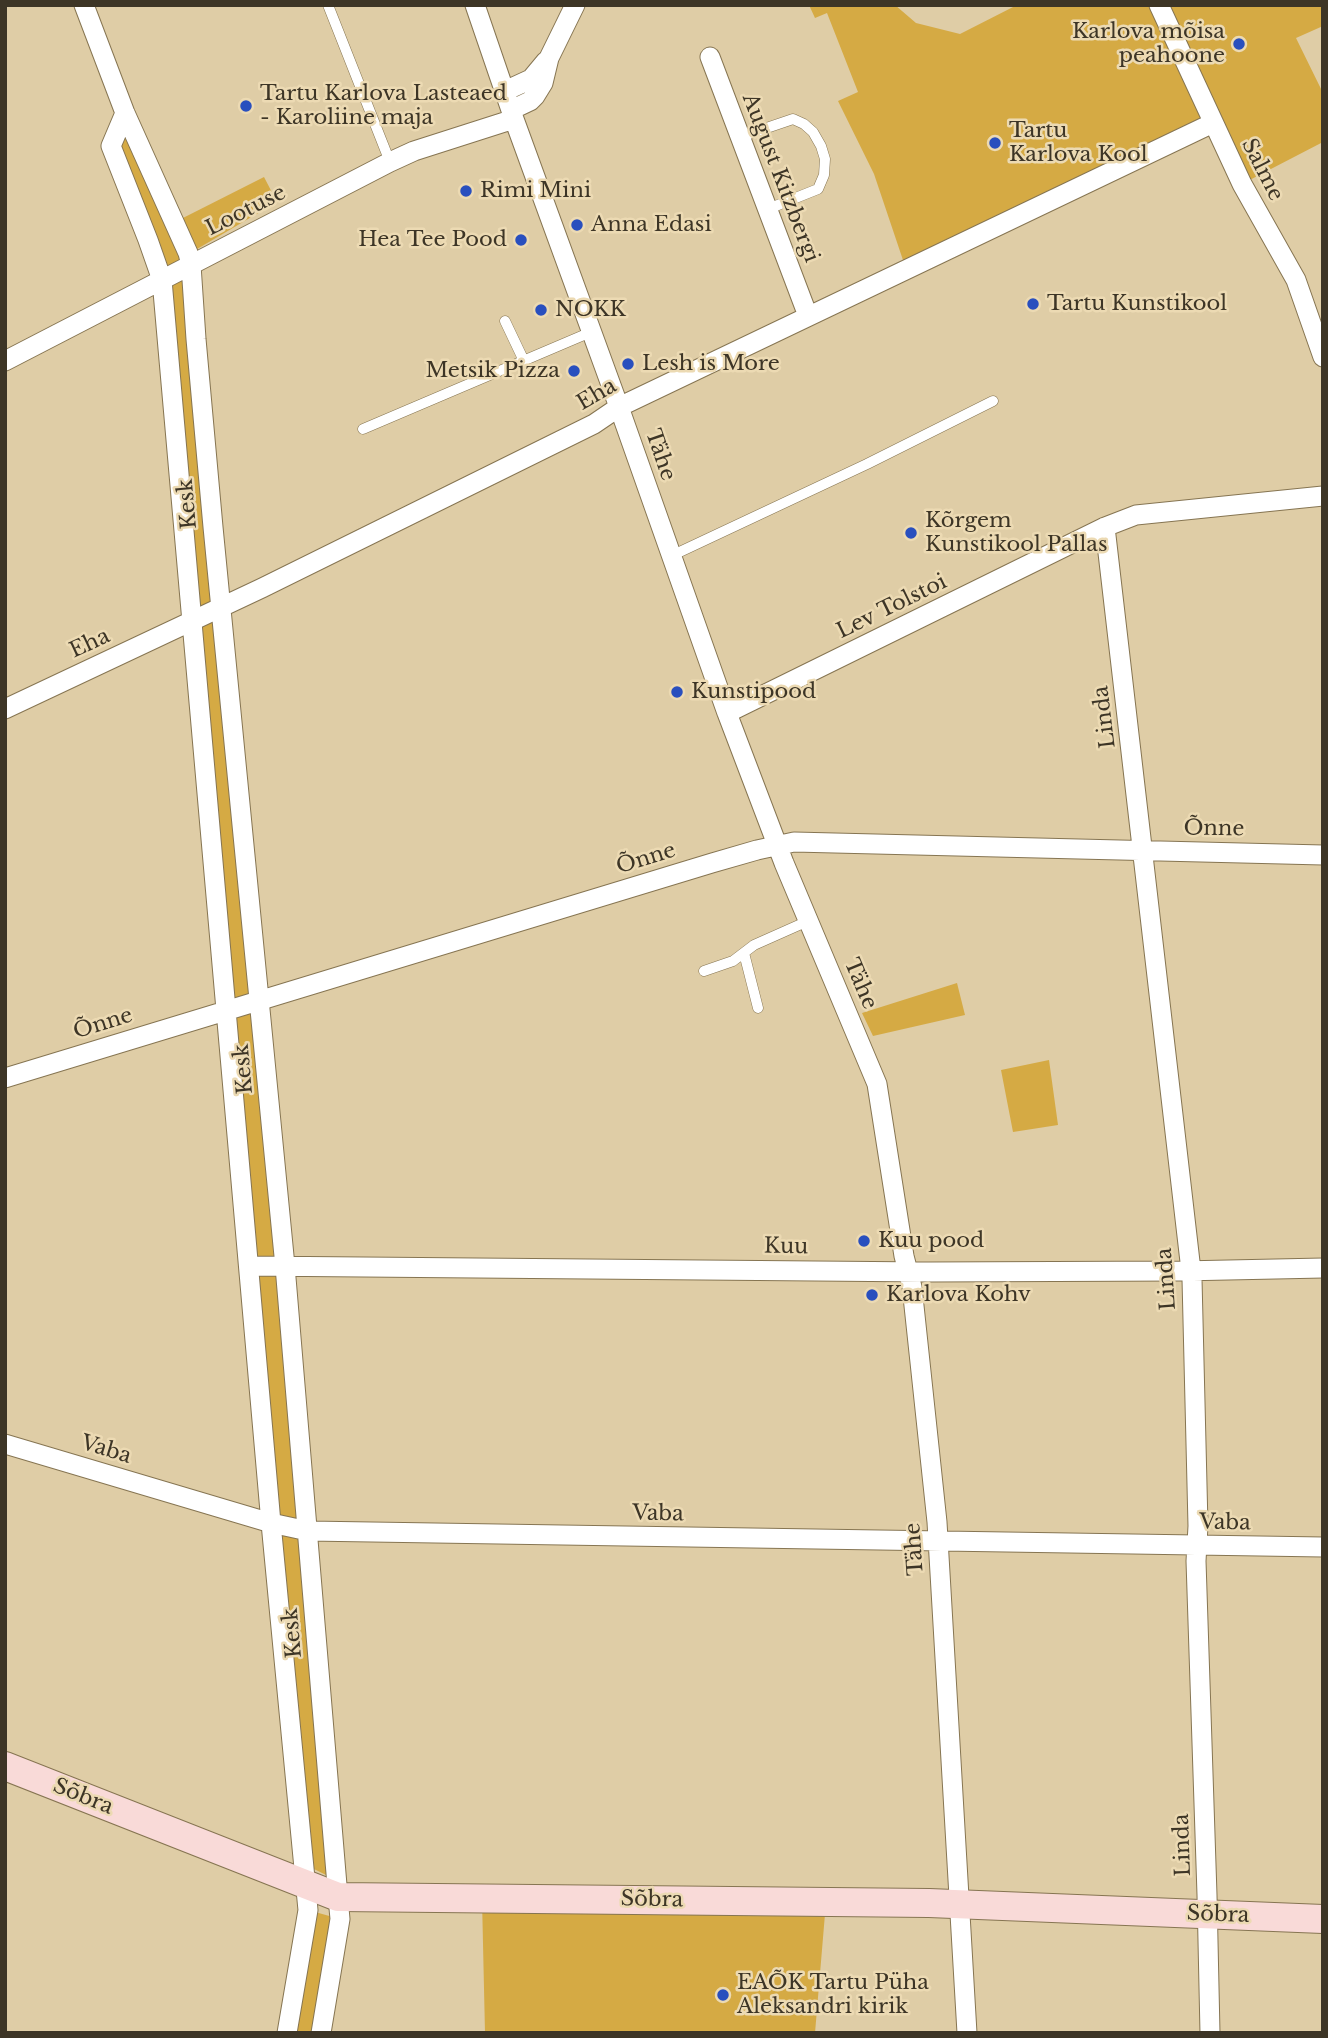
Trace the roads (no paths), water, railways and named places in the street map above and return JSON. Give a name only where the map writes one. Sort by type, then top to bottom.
[{"type":"street","name":"Kesk","points":[[84,5],[125,114],[191,265],[221,607],[285,1266],[340,1919],[321,2033]]},
{"type":"street","name":"Tähe","points":[[475,5],[727,713],[777,845],[877,1084],[912,1287],[938,1541],[967,2033]]},
{"type":"street","points":[[505,90],[531,79],[549,58],[575,5]]},
{"type":"street","name":"Salme","points":[[1159,5],[1242,184],[1296,280],[1322,353]]},
{"type":"street","name":"August Kitzbergi","points":[[710,57],[808,316]]},
{"type":"street","name":"Lootuse","points":[[5,361],[390,162],[513,114],[536,96],[544,83],[549,58]]},
{"type":"street","name":"Kesk","points":[[125,114],[111,146],[162,280],[271,1523],[308,1909],[287,2033]]},
{"type":"street","name":"Eha","points":[[5,709],[192,622],[594,424],[619,407],[1213,123]]},
{"type":"street","name":"Lev Tolstoi","points":[[727,713],[1105,527],[1136,515],[1323,496]]},
{"type":"street","name":"Linda","points":[[1105,527],[1191,1270],[1198,1527],[1196,1561],[1210,2033]]},
{"type":"street","name":"Õnne","points":[[5,1078],[712,863],[794,842],[1323,855]]},
{"type":"street","name":"Kuu","points":[[250,1266],[908,1271],[1323,1268]]},
{"type":"street","name":"Vaba","points":[[5,1444],[271,1523],[308,1531],[1323,1547]]},
{"type":"street","name":"Sõbra","points":[[5,1766],[338,1897],[960,1904],[1323,1919]]},
{"type":"lane","points":[[328,5],[390,162]]},
{"type":"lane","points":[[740,137],[793,119],[813,132],[821,146],[825,159],[824,175],[818,189],[768,209]]},
{"type":"lane","points":[[505,321],[524,361]]},
{"type":"lane","points":[[363,429],[591,332]]},
{"type":"lane","points":[[670,556],[856,470],[993,401]]},
{"type":"lane","points":[[704,971],[733,961],[754,946],[808,921]]},
{"type":"lane","points":[[744,953],[758,1008]]},
{"type":"place","name":"Karlova mõisa peahoone","points":[[1239,44]]},
{"type":"place","name":"Tartu Karlova Lasteaed - Karoliine maja","points":[[246,106]]},
{"type":"place","name":"Tartu Karlova Kool","points":[[995,143]]},
{"type":"place","name":"Rimi Mini","points":[[466,191]]},
{"type":"place","name":"Anna Edasi","points":[[577,225]]},
{"type":"place","name":"Hea Tee Pood","points":[[521,240]]},
{"type":"place","name":"Tartu Kunstikool","points":[[1033,304]]},
{"type":"place","name":"NOKK","points":[[541,310]]},
{"type":"place","name":"Lesh is More","points":[[628,364]]},
{"type":"place","name":"Metsik Pizza","points":[[574,371]]},
{"type":"place","name":"Kõrgem Kunstikool Pallas","points":[[911,533]]},
{"type":"place","name":"Kunstipood","points":[[677,692]]},
{"type":"place","name":"Kuu pood","points":[[864,1241]]},
{"type":"place","name":"Karlova Kohv","points":[[872,1295]]},
{"type":"place","name":"EAÕK Tartu Püha Aleksandri kirik","points":[[723,1995]]}]
